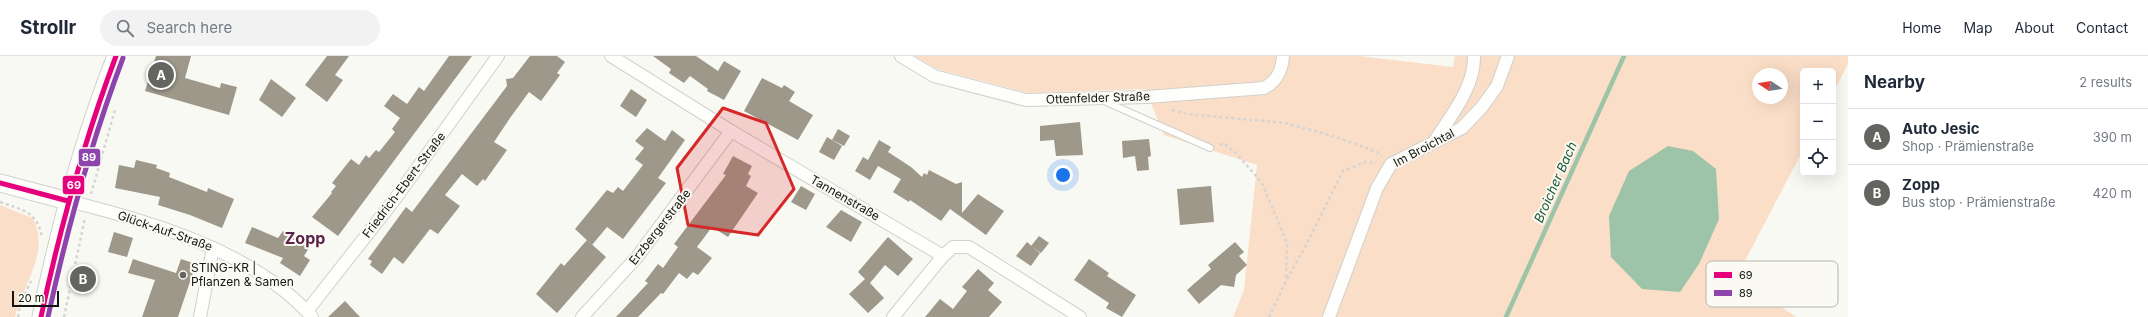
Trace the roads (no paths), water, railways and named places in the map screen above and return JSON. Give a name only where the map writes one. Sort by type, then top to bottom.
[{"type":"main road","points":[[41,317],[68,201],[93,119],[116,56]]},
{"type":"main road","points":[[0,183],[68,201]]},
{"type":"street","name":"Friedrich-Ebert-Straße","points":[[310,314],[498,56]]},
{"type":"street","name":"Tannenstraße","points":[[611,56],[731,131],[943,256]]},
{"type":"street","name":"Ottenfelder Straße","points":[[901,56],[934,76],[1026,100],[1158,96],[1264,88],[1274,83],[1280,73],[1283,56]]},
{"type":"street","points":[[1432,144],[1458,104],[1470,80],[1474,56]]},
{"type":"street","name":"Im Broichtal","points":[[1330,317],[1377,188],[1391,164],[1462,128],[1482,107],[1497,86],[1508,56]]},
{"type":"street","name":"Erzbergerstraße","points":[[582,317],[637,257],[731,131]]},
{"type":"street","name":"Glück-Auf-Straße","points":[[68,201],[148,224],[213,248],[241,262],[283,288],[310,314]]},
{"type":"street","points":[[893,317],[902,309],[943,256],[953,247],[969,247],[1080,317]]},
{"type":"street","points":[[200,317],[213,248]]},
{"type":"lane","points":[[1099,98],[1210,148]]},
{"type":"waterway","name":"Broicher Bach","points":[[1506,317],[1624,56]]},
{"type":"place","name":"Auto Jesic","points":[[161,75]]},
{"type":"place","name":"STING-KR | Pflanzen & Samen","points":[[183,275]]},
{"type":"place","name":"Zopp","points":[[83,279]]},
{"type":"district","name":"Zopp","points":[[305,238]]}]
